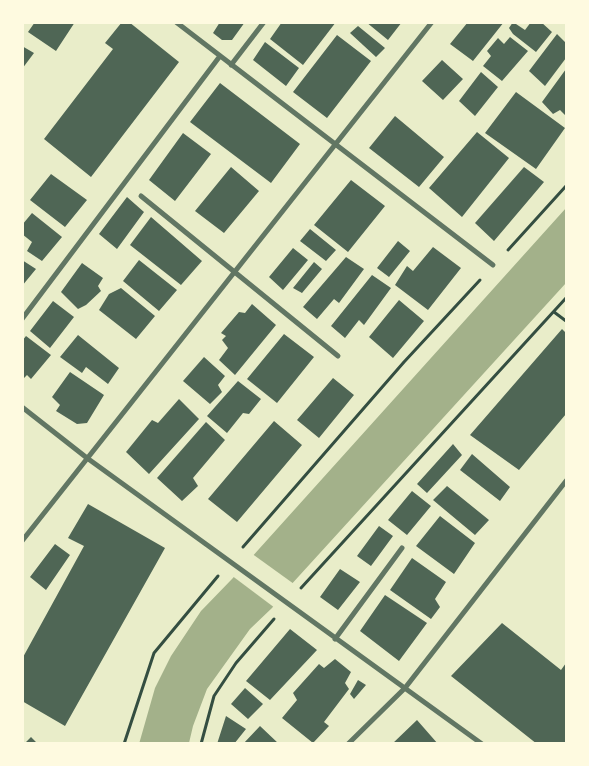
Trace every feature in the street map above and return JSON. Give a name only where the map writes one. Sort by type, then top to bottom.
[{"type":"street","points":[[176,22],[493,265]]},
{"type":"street","points":[[231,65],[264,22]]},
{"type":"street","points":[[22,541],[432,22]]},
{"type":"street","points":[[22,319],[220,56]]},
{"type":"street","points":[[141,196],[338,356]]},
{"type":"street","points":[[22,407],[87,458],[482,744]]},
{"type":"street","points":[[348,744],[405,688],[566,481]]},
{"type":"street","points":[[335,638],[402,548]]},
{"type":"path","points":[[124,744],[154,652],[404,362],[566,186]]},
{"type":"path","points":[[201,744],[214,696],[236,662],[316,570],[566,298]]},
{"type":"path","points":[[554,312],[566,321]]},
{"type":"shaded area","points":[[566,208],[566,283],[272,608],[250,629],[207,689],[193,726],[189,743],[139,744],[155,688],[171,656],[201,611]]},
{"type":"pier","points":[[251,553],[294,584],[275,608],[231,575]]},
{"type":"building","points":[[35,22],[75,22],[56,51],[28,32]]},
{"type":"building","points":[[122,22],[129,22],[179,62],[91,177],[44,139],[113,49],[105,43]]},
{"type":"building","points":[[220,22],[245,22],[232,40],[222,40],[213,33]]},
{"type":"building","points":[[282,22],[336,22],[303,65],[270,39]]},
{"type":"building","points":[[366,22],[402,22],[388,40]]},
{"type":"building","points":[[468,22],[504,22],[473,61],[450,44]]},
{"type":"building","points":[[513,22],[525,30],[531,22],[541,22],[552,32],[536,52],[513,34],[509,28]]},
{"type":"building","points":[[358,26],[385,48],[376,57],[350,33]]},
{"type":"building","points":[[557,34],[566,43],[566,58],[545,86],[529,71]]},
{"type":"building","points":[[337,35],[371,61],[327,118],[293,92]]},
{"type":"building","points":[[510,37],[528,51],[502,81],[483,66],[491,56],[487,51],[498,38],[504,44]]},
{"type":"building","points":[[265,42],[299,68],[286,86],[253,60]]},
{"type":"building","points":[[22,46],[34,53],[22,69]]},
{"type":"building","points":[[442,60],[463,79],[443,100],[422,81]]},
{"type":"building","points":[[566,69],[566,116],[560,110],[553,114],[542,102]]},
{"type":"building","points":[[481,72],[498,87],[475,116],[459,101]]},
{"type":"building","points":[[220,83],[300,144],[271,183],[190,122]]},
{"type":"building","points":[[516,92],[565,128],[536,169],[485,133]]},
{"type":"building","points":[[395,116],[444,157],[419,187],[369,148]]},
{"type":"building","points":[[477,132],[509,158],[462,217],[429,188]]},
{"type":"building","points":[[183,133],[211,154],[175,201],[149,180]]},
{"type":"building","points":[[231,167],[259,191],[224,233],[195,211]]},
{"type":"building","points":[[524,167],[544,182],[494,241],[475,223]]},
{"type":"building","points":[[51,174],[87,200],[65,227],[30,200]]},
{"type":"building","points":[[351,180],[385,206],[348,252],[314,225]]},
{"type":"building","points":[[127,197],[144,212],[117,249],[99,234]]},
{"type":"building","points":[[32,213],[62,237],[42,261],[27,251],[32,242],[22,234],[22,225]]},
{"type":"building","points":[[151,217],[202,261],[181,285],[130,245]]},
{"type":"building","points":[[310,229],[336,250],[326,261],[300,241]]},
{"type":"building","points":[[398,241],[410,251],[389,277],[377,268]]},
{"type":"building","points":[[433,247],[461,268],[428,310],[395,285],[407,266],[413,271]]},
{"type":"building","points":[[293,248],[308,260],[283,290],[269,277]]},
{"type":"building","points":[[346,257],[364,269],[339,303],[334,299],[317,319],[303,307]]},
{"type":"building","points":[[22,260],[36,269],[22,286]]},
{"type":"building","points":[[139,260],[177,290],[159,311],[123,281]]},
{"type":"building","points":[[314,262],[322,269],[302,293],[293,288]]},
{"type":"building","points":[[82,263],[103,278],[98,286],[101,291],[86,305],[78,309],[61,292]]},
{"type":"building","points":[[372,275],[391,288],[364,325],[359,320],[345,338],[331,326]]},
{"type":"building","points":[[121,288],[155,316],[136,339],[99,310],[109,294]]},
{"type":"building","points":[[399,300],[424,321],[393,358],[369,337]]},
{"type":"building","points":[[53,301],[74,317],[50,348],[30,331]]},
{"type":"building","points":[[252,304],[276,325],[235,375],[219,360],[228,348],[222,340],[226,336],[221,333],[239,312],[245,313]]},
{"type":"building","points":[[562,329],[566,333],[566,414],[519,470],[470,435]]},
{"type":"building","points":[[284,334],[314,357],[277,403],[247,379]]},
{"type":"building","points":[[78,335],[119,368],[108,384],[86,367],[82,373],[60,357]]},
{"type":"building","points":[[26,336],[51,355],[31,379],[27,375],[22,380],[22,341]]},
{"type":"building","points":[[204,357],[225,376],[218,385],[222,392],[210,404],[183,381]]},
{"type":"building","points":[[70,372],[104,395],[87,423],[77,424],[56,411],[60,405],[52,397]]},
{"type":"building","points":[[333,378],[354,395],[319,438],[297,420]]},
{"type":"building","points":[[238,381],[261,399],[249,414],[243,413],[227,433],[207,416]]},
{"type":"building","points":[[179,399],[199,419],[149,474],[126,452],[152,420],[158,423]]},
{"type":"building","points":[[274,421],[302,445],[237,522],[208,499]]},
{"type":"building","points":[[206,422],[225,440],[193,478],[198,486],[182,501],[157,478]]},
{"type":"building","points":[[453,444],[462,455],[427,493],[417,484]]},
{"type":"building","points":[[472,454],[510,487],[500,501],[460,470]]},
{"type":"building","points":[[447,486],[489,520],[475,535],[433,500]]},
{"type":"building","points":[[412,491],[431,506],[407,535],[388,520]]},
{"type":"building","points":[[88,504],[165,548],[65,726],[22,701],[22,659],[84,546],[68,538]]},
{"type":"building","points":[[440,516],[475,543],[454,574],[416,546]]},
{"type":"building","points":[[379,526],[393,536],[371,566],[357,556]]},
{"type":"building","points":[[55,544],[70,555],[46,590],[30,577]]},
{"type":"building","points":[[412,558],[446,582],[435,599],[440,607],[431,619],[390,590]]},
{"type":"building","points":[[340,569],[360,582],[338,610],[320,597]]},
{"type":"building","points":[[385,595],[427,623],[399,661],[360,631]]},
{"type":"building","points":[[502,623],[561,670],[566,663],[566,744],[537,744],[451,676]]},
{"type":"building","points":[[290,629],[317,650],[270,700],[246,681]]},
{"type":"building","points":[[335,659],[351,672],[345,683],[349,689],[324,722],[329,726],[313,743],[282,718],[297,700],[293,693],[319,664],[324,668]]},
{"type":"building","points":[[358,680],[366,685],[354,699],[350,694]]},
{"type":"building","points":[[245,688],[263,704],[248,719],[231,704]]},
{"type":"building","points":[[226,716],[246,729],[234,744],[217,744]]},
{"type":"building","points":[[417,720],[438,744],[392,744]]},
{"type":"building","points":[[260,726],[279,744],[243,744]]},
{"type":"building","points":[[31,737],[38,744],[24,744]]}]
